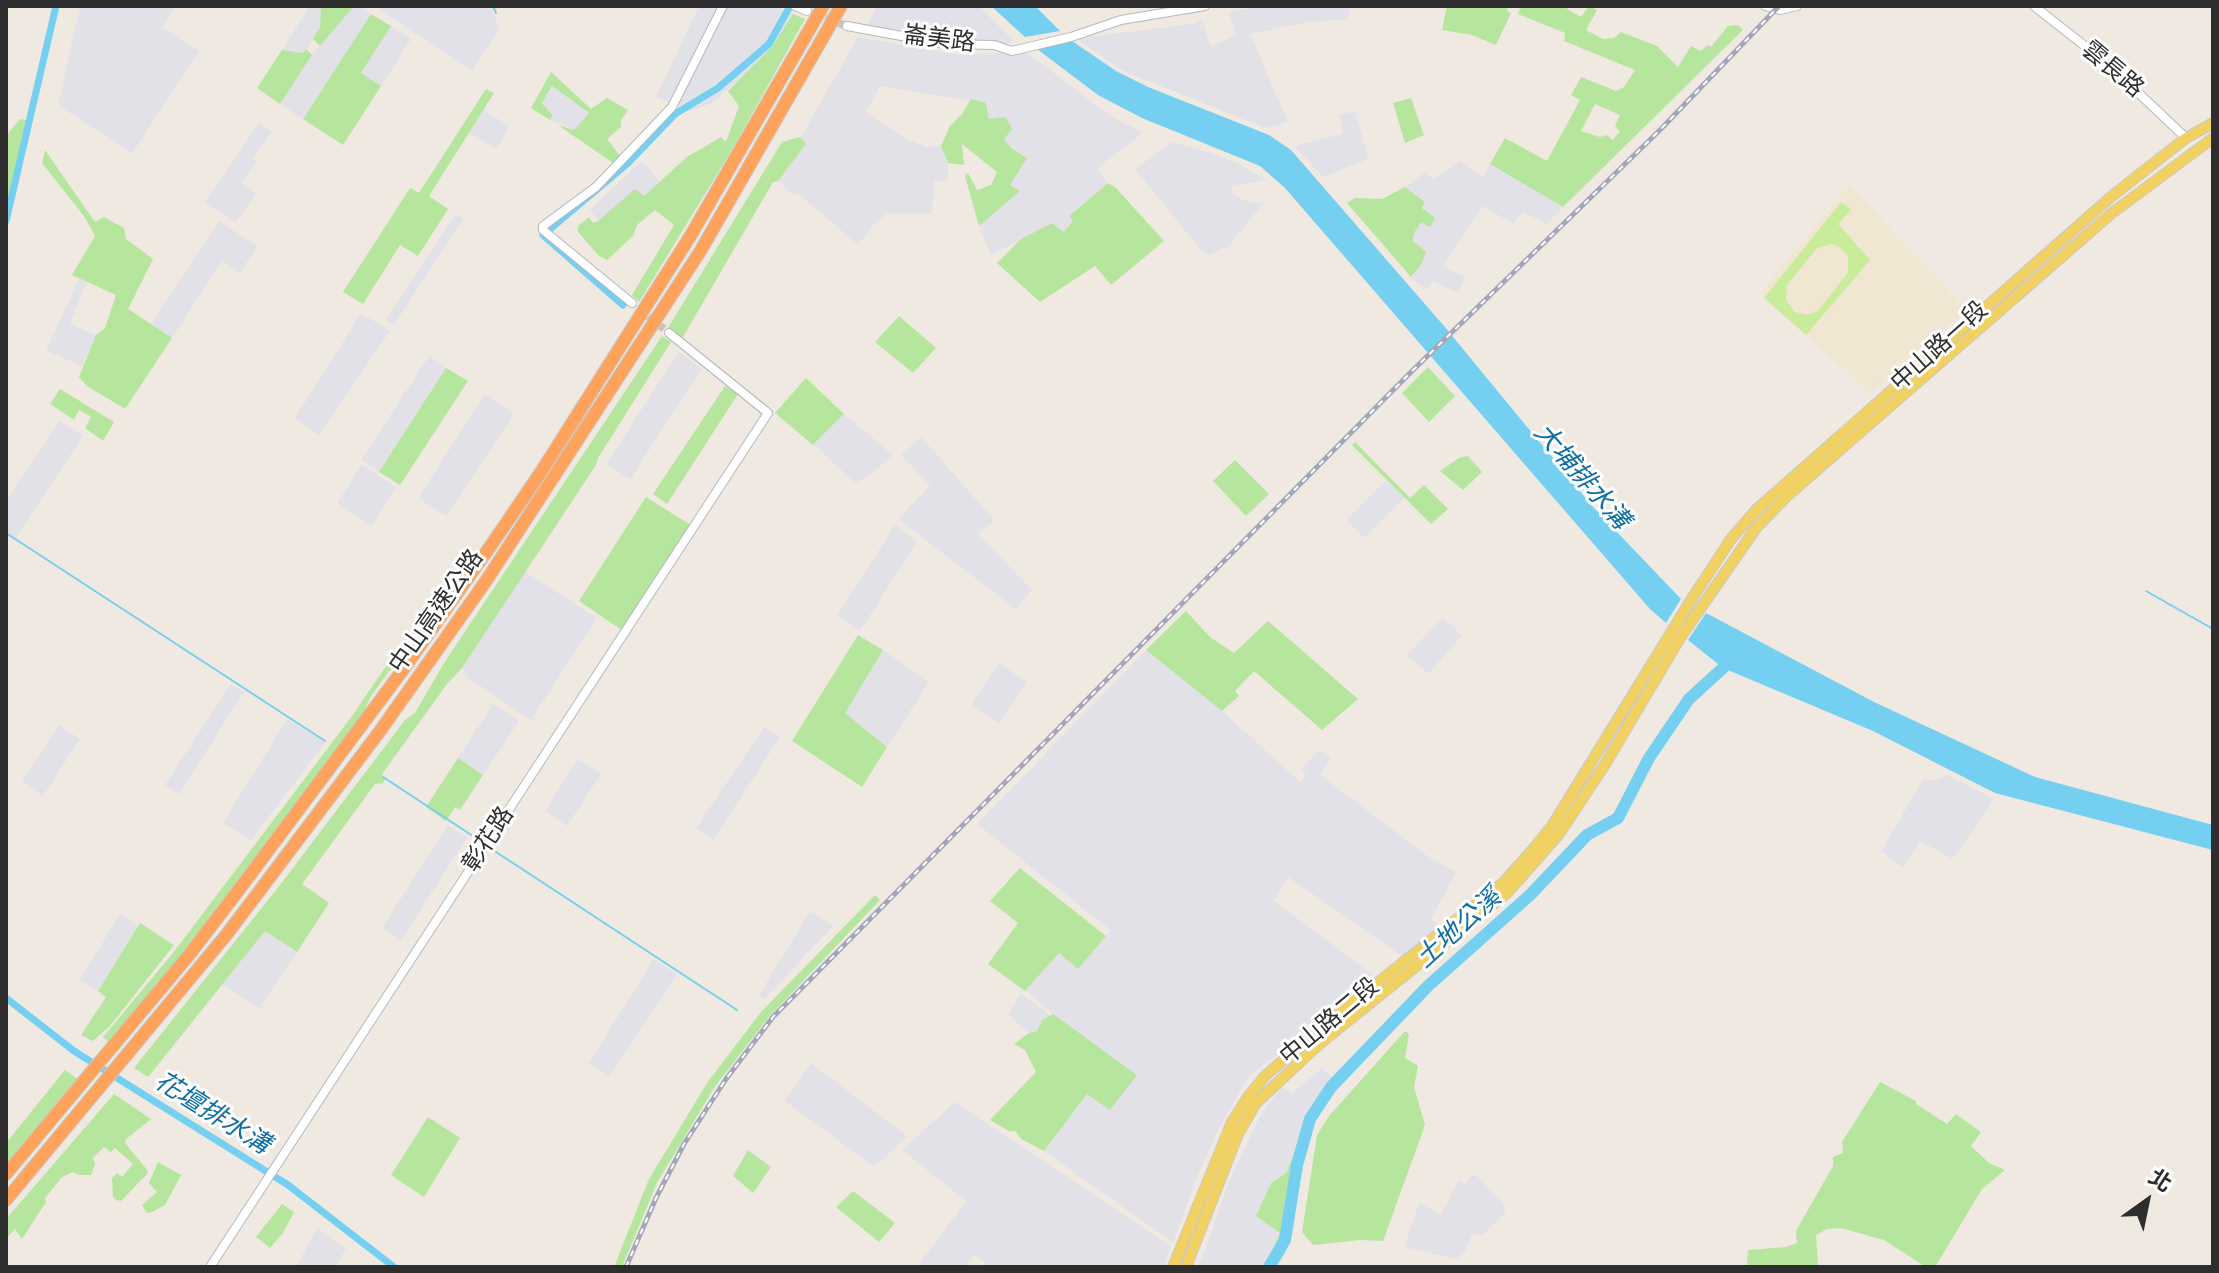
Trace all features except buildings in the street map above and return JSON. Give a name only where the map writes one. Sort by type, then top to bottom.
[{"type":"highway","name":"中山高速公路","points":[[6,1174],[189,955],[309,797],[492,544],[691,235],[823,6]]},
{"type":"highway","name":"中山高速公路","points":[[6,1200],[264,886],[380,731],[486,581],[694,262],[841,6]]},
{"type":"main road","name":"中山路一段","points":[[1698,601],[1731,539],[1757,509],[2101,206],[2186,138],[2213,123]]},
{"type":"main road","name":"中山路一段","points":[[1698,601],[1787,496],[2112,213],[2213,138]]},
{"type":"main road","points":[[1555,830],[1698,601]]},
{"type":"main road","name":"中山路二段","points":[[1173,1267],[1232,1122],[1265,1076],[1369,988],[1504,882],[1555,830]]},
{"type":"main road","name":"中山路二段","points":[[1186,1267],[1238,1134],[1256,1103],[1318,1045],[1507,893],[1555,830]]},
{"type":"street","points":[[632,303],[543,230],[547,221],[573,206],[616,167],[672,107],[723,6]]},
{"type":"street","name":"崙美路","points":[[847,26],[945,44],[994,45],[1012,51],[1067,38],[1121,20],[1205,6]]},
{"type":"street","points":[[1765,6],[1780,10],[1797,6]]},
{"type":"street","name":"雲長路","points":[[2034,6],[2109,65],[2186,138]]},
{"type":"street","name":"彰花路","points":[[210,1267],[768,413],[669,333]]},
{"type":"shaded area","points":[[80,6],[176,6],[162,27],[199,51],[132,154],[58,105]]},
{"type":"shaded area","points":[[310,6],[321,6],[320,27],[304,53],[282,50]]},
{"type":"shaded area","points":[[354,6],[360,6],[371,14],[303,119],[280,104],[312,55]]},
{"type":"shaded area","points":[[374,6],[490,6],[500,29],[472,71]]},
{"type":"shaded area","points":[[699,6],[774,6],[793,14],[771,48],[753,67],[712,103],[691,111],[656,97]]},
{"type":"shaded area","points":[[877,6],[979,6],[1013,40],[1010,43],[984,45],[864,31]]},
{"type":"shaded area","points":[[1259,6],[1349,6],[1349,19],[1308,22],[1250,34],[1288,122],[1265,128],[1121,70],[1080,41],[1080,38],[1192,24],[1202,19],[1211,47],[1236,35],[1229,12]]},
{"type":"shaded area","points":[[391,26],[411,39],[381,86],[361,73]]},
{"type":"shaded area","points":[[858,37],[953,54],[1028,53],[1109,115],[1143,133],[1097,168],[1108,183],[1069,215],[1073,221],[1064,232],[1052,223],[991,255],[979,226],[1019,191],[1010,185],[1012,149],[989,119],[986,103],[880,86],[866,113],[909,140],[926,147],[941,146],[948,163],[948,181],[934,181],[932,214],[887,213],[858,245],[800,195],[792,194],[778,181],[806,144],[801,137]]},
{"type":"shaded area","points":[[552,85],[589,113],[574,130],[550,120],[553,116],[542,103]]},
{"type":"shaded area","points":[[483,109],[510,127],[496,149],[469,132]]},
{"type":"shaded area","points":[[1355,111],[1368,159],[1323,177],[1294,146],[1343,134],[1339,115]]},
{"type":"shaded area","points":[[259,123],[272,132],[253,159],[256,162],[242,183],[256,193],[236,223],[205,203]]},
{"type":"shaded area","points":[[1172,142],[1237,163],[1267,180],[1230,186],[1235,195],[1243,200],[1263,204],[1226,249],[1221,248],[1210,255],[1201,250],[1135,169]]},
{"type":"shaded area","points":[[642,161],[660,181],[643,197],[635,190],[598,221],[590,209]]},
{"type":"shaded area","points":[[1460,161],[1481,176],[1490,164],[1563,207],[1546,224],[1524,212],[1513,224],[1483,206],[1442,267],[1465,277],[1458,293],[1432,281],[1427,288],[1420,286],[1411,277],[1414,276],[1414,233],[1421,222],[1425,202],[1405,187],[1426,172],[1434,179]]},
{"type":"shaded area","points":[[1849,185],[1967,310],[1869,393],[1761,292]]},
{"type":"shaded area","points":[[455,214],[463,219],[394,325],[386,320]]},
{"type":"shaded area","points":[[219,221],[257,246],[240,273],[222,261],[172,338],[151,324]]},
{"type":"shaded area","points":[[79,279],[87,281],[70,324],[96,335],[82,366],[46,351]]},
{"type":"shaded area","points":[[361,313],[390,331],[319,435],[295,418]]},
{"type":"shaded area","points":[[679,352],[702,369],[630,479],[606,464]]},
{"type":"shaded area","points":[[429,356],[446,368],[379,472],[361,460]]},
{"type":"shaded area","points":[[485,394],[514,414],[446,516],[418,498]]},
{"type":"shaded area","points":[[844,414],[893,455],[855,483],[814,445]]},
{"type":"shaded area","points":[[59,421],[83,436],[14,540],[6,536],[6,501]]},
{"type":"shaded area","points":[[921,437],[994,520],[978,534],[1032,590],[1016,609],[898,519],[930,486],[901,455]]},
{"type":"shaded area","points":[[362,465],[396,487],[372,526],[337,503]]},
{"type":"shaded area","points":[[1386,480],[1405,497],[1365,538],[1346,520]]},
{"type":"shaded area","points":[[895,525],[917,542],[860,631],[837,616]]},
{"type":"shaded area","points":[[525,572],[597,618],[531,720],[467,677],[462,668]]},
{"type":"shaded area","points":[[1443,617],[1462,636],[1428,674],[1407,655]]},
{"type":"shaded area","points":[[883,650],[929,682],[887,747],[844,713]]},
{"type":"shaded area","points":[[1146,650],[1222,711],[1300,782],[1306,774],[1301,770],[1319,750],[1331,758],[1320,775],[1430,858],[1456,872],[1431,919],[1443,928],[1405,958],[1288,877],[1274,901],[1373,975],[1371,980],[1248,1077],[1217,1132],[1173,1243],[1044,1151],[1087,1094],[1136,1075],[1053,1014],[1026,990],[1059,952],[1079,968],[1110,930],[977,824]]},
{"type":"shaded area","points":[[999,663],[1027,682],[999,723],[971,704]]},
{"type":"shaded area","points":[[231,684],[244,692],[179,794],[165,785]]},
{"type":"shaded area","points":[[493,704],[519,721],[483,775],[458,758]]},
{"type":"shaded area","points":[[287,719],[325,743],[251,840],[223,823]]},
{"type":"shaded area","points":[[59,725],[80,739],[43,796],[22,782]]},
{"type":"shaded area","points":[[764,727],[780,737],[713,840],[696,828]]},
{"type":"shaded area","points":[[578,759],[601,774],[567,826],[545,811]]},
{"type":"shaded area","points":[[1947,775],[1993,798],[1952,859],[1920,841],[1902,868],[1881,851],[1924,778],[1929,781]]},
{"type":"shaded area","points":[[448,825],[467,838],[401,940],[382,928]]},
{"type":"shaded area","points":[[810,911],[833,926],[764,999],[759,995]]},
{"type":"shaded area","points":[[120,914],[138,926],[98,991],[80,979]]},
{"type":"shaded area","points":[[265,931],[297,952],[259,1008],[222,985]]},
{"type":"shaded area","points":[[654,959],[677,974],[609,1076],[589,1063]]},
{"type":"shaded area","points":[[1021,993],[1051,1016],[1042,1020],[1037,1031],[1029,1033],[1008,1015]]},
{"type":"shaded area","points":[[811,1063],[907,1136],[874,1167],[785,1101]]},
{"type":"shaded area","points":[[1322,1068],[1341,1085],[1315,1120],[1301,1132],[1286,1173],[1271,1183],[1280,1233],[1265,1267],[1199,1267],[1229,1181],[1259,1118],[1281,1087],[1292,1093]]},
{"type":"shaded area","points":[[955,1102],[1171,1246],[1163,1267],[990,1267],[975,1255],[964,1267],[925,1267],[920,1263],[966,1201],[902,1150]]},
{"type":"shaded area","points":[[1472,1175],[1477,1176],[1502,1203],[1506,1212],[1501,1218],[1482,1235],[1473,1233],[1465,1252],[1456,1259],[1404,1247],[1419,1203],[1441,1214],[1459,1181],[1465,1183]]},
{"type":"shaded area","points":[[317,1228],[346,1249],[335,1267],[296,1267]]},
{"type":"green space","points":[[321,6],[354,6],[320,46],[313,39],[320,27]]},
{"type":"green space","points":[[1447,6],[1508,6],[1507,11],[1511,13],[1496,45],[1472,35],[1442,30]]},
{"type":"green space","points":[[1521,6],[1568,6],[1567,9],[1581,17],[1589,6],[1597,10],[1586,30],[1603,39],[1614,38],[1621,32],[1657,46],[1678,67],[1691,46],[1701,51],[1708,45],[1711,47],[1728,26],[1738,25],[1743,30],[1563,207],[1490,164],[1505,138],[1547,161],[1580,100],[1571,95],[1581,77],[1616,91],[1624,87],[1635,70],[1564,41],[1565,33],[1518,14]],"holes":[[[1595,104],[1620,115],[1615,126],[1620,131],[1613,140],[1606,135],[1600,137],[1581,131]]]},
{"type":"green space","points":[[371,14],[391,26],[361,73],[381,86],[343,145],[303,119]]},
{"type":"green space","points":[[793,14],[805,19],[733,148],[639,302],[632,295],[674,225],[655,210],[637,225],[633,236],[607,260],[599,256],[578,232],[578,226],[589,217],[593,223],[598,221],[635,189],[644,196],[688,156],[721,137],[726,142],[739,106],[728,91],[771,48]]},
{"type":"green space","points":[[306,49],[312,55],[280,104],[257,88],[282,50],[303,53]]},
{"type":"green space","points":[[551,72],[591,109],[607,98],[628,110],[621,120],[621,127],[607,139],[621,157],[613,163],[558,125],[574,130],[589,113],[552,86],[542,103],[553,116],[550,120],[531,108]]},
{"type":"green space","points":[[486,89],[494,93],[429,196],[448,209],[418,256],[400,245],[363,304],[343,292],[410,188],[419,193]]},
{"type":"green space","points":[[1411,98],[1424,135],[1405,143],[1393,103]]},
{"type":"green space","points":[[971,99],[986,103],[989,119],[1005,117],[1012,129],[1004,139],[1012,149],[1027,158],[1010,185],[1020,191],[979,226],[965,176],[968,173],[977,190],[991,185],[997,172],[962,144],[964,165],[948,163],[941,146],[950,126]]},
{"type":"green space","points":[[20,119],[30,121],[7,229],[6,136]]},
{"type":"green space","points":[[801,137],[806,144],[778,181],[773,182],[683,337],[666,331],[782,142]]},
{"type":"green space","points":[[45,150],[95,222],[104,217],[124,228],[126,239],[153,259],[128,309],[172,338],[125,409],[87,386],[79,377],[96,335],[105,328],[116,295],[72,275],[95,236],[84,216],[42,163]]},
{"type":"green space","points":[[1108,183],[1164,241],[1111,285],[1095,266],[1040,302],[997,263],[1021,239],[1052,223],[1064,232],[1073,221],[1069,216]]},
{"type":"green space","points":[[1405,187],[1425,202],[1422,208],[1435,218],[1430,227],[1421,222],[1414,233],[1413,241],[1426,252],[1411,277],[1347,203],[1355,198],[1382,199]]},
{"type":"green space","points":[[1841,202],[1851,210],[1838,224],[1870,260],[1806,335],[1764,298]],"holes":[[[1832,244],[1848,256],[1848,273],[1818,311],[1807,315],[1795,312],[1786,300],[1787,285],[1817,248]]]},
{"type":"green space","points":[[899,316],[936,348],[913,373],[875,342]]},
{"type":"green space","points":[[662,336],[671,342],[596,465],[462,668],[382,774],[383,783],[375,784],[302,884],[329,903],[297,952],[265,931],[148,1077],[134,1068],[280,885],[405,720],[415,713],[444,663]]},
{"type":"green space","points":[[1428,367],[1455,396],[1429,422],[1402,393]]},
{"type":"green space","points":[[446,368],[468,381],[400,485],[379,472]]},
{"type":"green space","points":[[806,378],[844,414],[813,445],[775,413]]},
{"type":"green space","points":[[725,386],[738,394],[667,504],[653,494]]},
{"type":"green space","points":[[60,389],[114,422],[103,441],[85,428],[91,417],[79,410],[74,420],[50,404]]},
{"type":"green space","points":[[1355,442],[1410,498],[1424,485],[1448,509],[1431,524],[1352,445]]},
{"type":"green space","points":[[1468,456],[1482,472],[1463,490],[1440,471],[1459,458]]},
{"type":"green space","points":[[1235,460],[1269,494],[1246,516],[1213,481]]},
{"type":"green space","points":[[646,497],[689,524],[690,528],[623,631],[579,601]]},
{"type":"green space","points":[[1186,611],[1210,637],[1234,653],[1268,621],[1358,699],[1322,730],[1254,671],[1235,691],[1239,696],[1222,711],[1146,650]]},
{"type":"green space","points":[[858,635],[883,650],[845,713],[887,747],[862,787],[792,741]]},
{"type":"green space","points":[[406,645],[411,647],[370,698],[361,719],[217,910],[109,1043],[103,1037],[173,953],[352,716],[395,653]]},
{"type":"green space","points":[[458,758],[483,775],[460,810],[455,807],[446,821],[426,807]]},
{"type":"green space","points":[[1020,868],[1106,936],[1078,969],[1059,953],[1025,991],[988,964],[1018,923],[990,901]]},
{"type":"green space","points":[[875,895],[880,900],[768,1018],[714,1088],[657,1183],[622,1267],[614,1267],[649,1179],[707,1083],[761,1012]]},
{"type":"green space","points":[[140,923],[174,945],[110,1026],[93,1041],[81,1035],[106,997],[98,991]]},
{"type":"green space","points":[[1053,1014],[1137,1075],[1110,1110],[1087,1094],[1044,1151],[1021,1139],[1015,1131],[1009,1131],[990,1120],[1036,1072],[1025,1050],[1014,1044],[1037,1031],[1042,1020]]},
{"type":"green space","points":[[1405,1031],[1409,1034],[1405,1058],[1418,1066],[1414,1087],[1425,1125],[1383,1241],[1313,1245],[1302,1232],[1317,1135],[1329,1116]]},
{"type":"green space","points":[[65,1070],[78,1079],[6,1163],[6,1143]]},
{"type":"green space","points":[[1880,1082],[1916,1101],[1916,1104],[1947,1124],[1956,1114],[1981,1132],[1971,1146],[1989,1163],[2005,1170],[1982,1189],[1935,1267],[1926,1267],[1884,1240],[1841,1228],[1827,1229],[1816,1235],[1818,1267],[1747,1267],[1748,1250],[1786,1247],[1797,1243],[1796,1231],[1833,1166],[1833,1157],[1843,1153],[1842,1142]]},
{"type":"green space","points":[[114,1094],[151,1119],[125,1143],[148,1171],[147,1174],[121,1201],[116,1200],[113,1197],[112,1178],[117,1173],[122,1177],[133,1164],[115,1148],[111,1152],[104,1147],[93,1158],[95,1164],[91,1175],[73,1172],[62,1177],[45,1198],[46,1202],[22,1239],[15,1229],[6,1239],[6,1219]]},
{"type":"green space","points":[[428,1117],[460,1138],[424,1197],[391,1175]]},
{"type":"green space","points":[[1315,1120],[1285,1253],[1276,1267],[1265,1267],[1280,1233],[1256,1216],[1271,1183],[1286,1173],[1301,1132]]},
{"type":"green space","points":[[748,1150],[771,1167],[753,1193],[733,1176]]},
{"type":"green space","points":[[158,1162],[181,1175],[165,1205],[150,1213],[142,1205],[157,1192],[149,1183]]},
{"type":"green space","points":[[853,1191],[895,1223],[879,1242],[836,1207]]},
{"type":"green space","points":[[282,1204],[294,1212],[283,1233],[270,1248],[256,1237]]},
{"type":"water","points":[[991,6],[1035,6],[1060,31],[1025,37]]},
{"type":"water","points":[[1069,39],[1116,71],[1148,87],[1269,135],[1291,150],[1444,326],[1593,507],[1681,599],[1666,623],[1650,609],[1285,188],[1260,166],[1142,118],[1098,95],[1033,46]]},
{"type":"water","points":[[1706,613],[1874,702],[2035,777],[2213,825],[2213,850],[1995,793],[1873,731],[1723,668],[1688,640]]},
{"type":"waterway","name":"花壇排水溝","points":[[6,221],[56,6]]},
{"type":"waterway","points":[[493,6],[496,13]]},
{"type":"waterway","points":[[623,305],[543,235],[628,163],[675,114],[718,88],[769,44],[790,6]]},
{"type":"waterway","points":[[6,533],[325,741]]},
{"type":"waterway","points":[[2146,591],[2213,629]]},
{"type":"waterway","name":"土地公溪","points":[[1269,1267],[1285,1240],[1297,1165],[1310,1119],[1331,1087],[1428,986],[1530,895],[1587,835],[1618,818],[1649,758],[1689,699],[1723,668],[1731,655]]},
{"type":"waterway","points":[[383,777],[482,842]]},
{"type":"waterway","points":[[487,846],[737,1010]]},
{"type":"waterway","name":"花壇排水溝","points":[[6,998],[74,1051],[288,1185],[394,1267]]},
{"type":"tunnel","points":[[814,14],[847,26]]},
{"type":"tunnel","points":[[639,309],[669,333]]},
{"type":"railway","points":[[626,1267],[684,1144],[726,1079],[773,1017],[1409,374],[1660,130],[1779,6]]},
{"type":"water label","name":"大埔排水溝","points":[[1581,477]]}]
